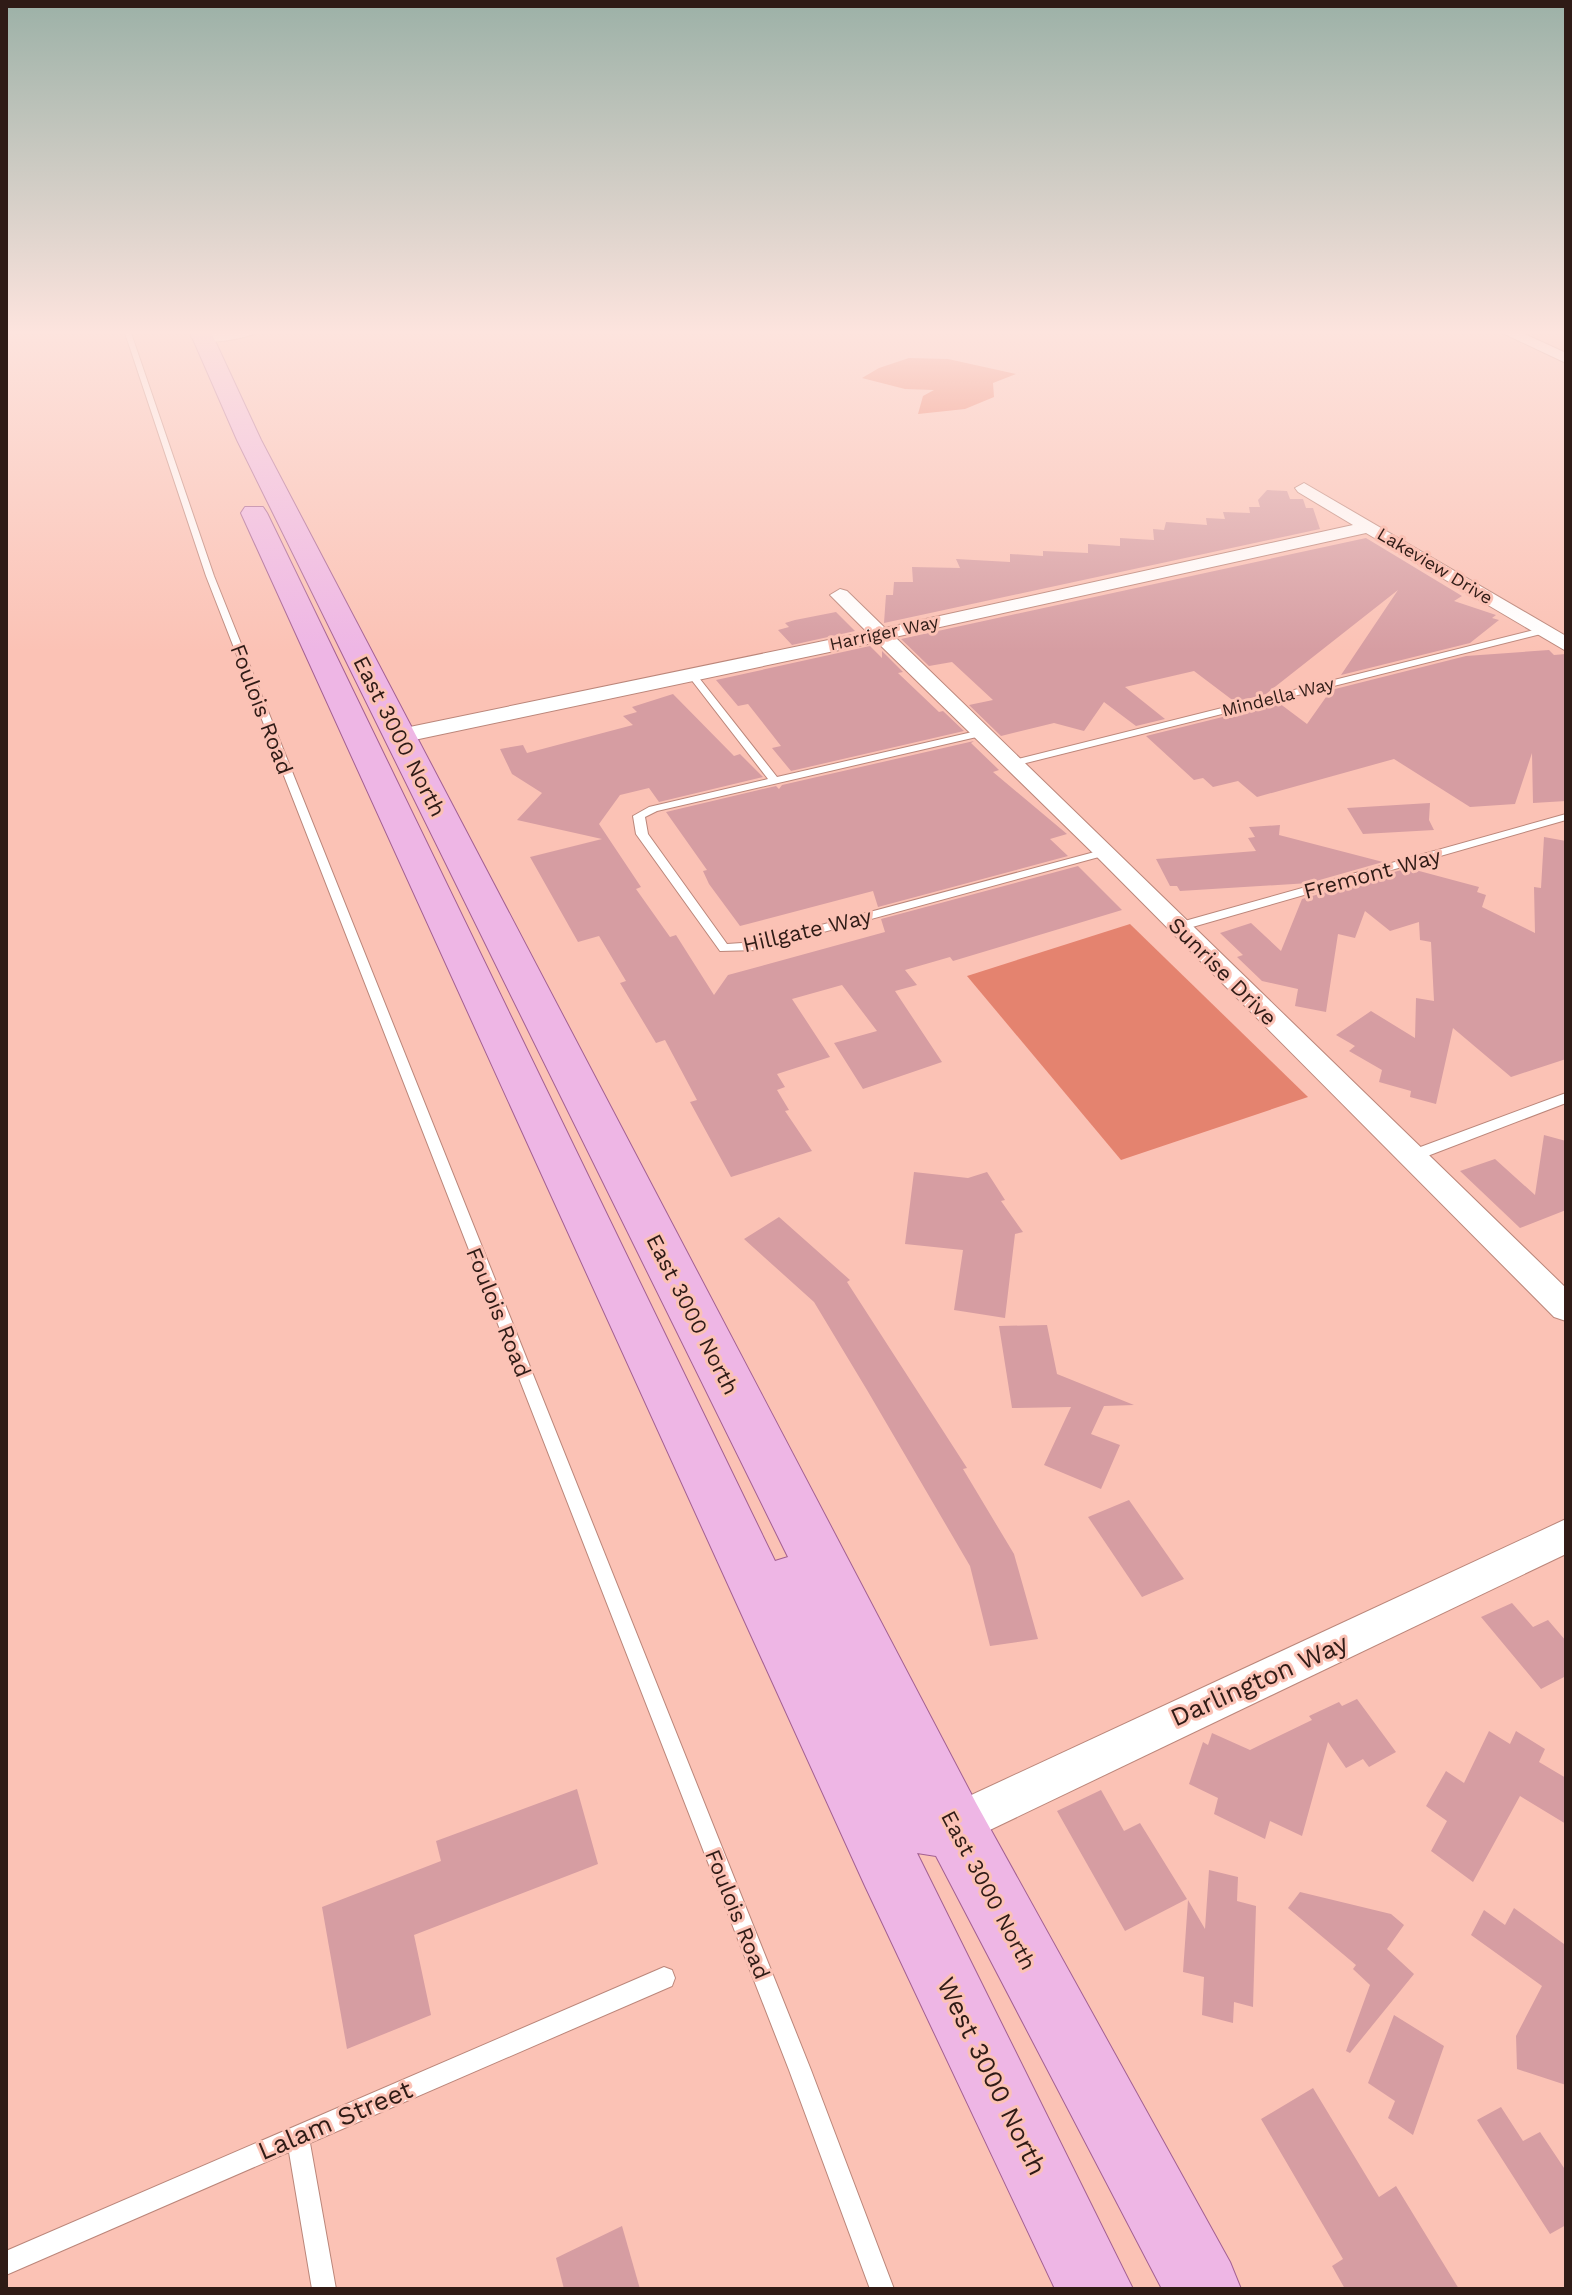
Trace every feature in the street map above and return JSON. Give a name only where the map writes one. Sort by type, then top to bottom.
[{"type":"main road","name":"East 3000 North","points":[[225,437],[248,502],[888,1863]]},
{"type":"main road","name":"East 3000 North","points":[[247,437],[954,1825],[1203,2289]]},
{"type":"main road","points":[[727,1521],[760,1537],[775,1556],[907,1812],[923,1824],[954,1825]]},
{"type":"main road","name":"West 3000 North","points":[[888,1863],[1095,2289]]},
{"type":"street","name":"Lakeview Drive","points":[[1304,488],[1566,645]]},
{"type":"street","name":"Harriger Way","points":[[400,736],[693,676],[1369,527]]},
{"type":"street","name":"Sunrise Drive","points":[[840,595],[1106,852],[1178,927],[1566,1308]]},
{"type":"street","name":"Darlington Way","points":[[954,1825],[1136,1736],[1566,1536]]},
{"type":"lane","name":"Foulois Road","points":[[163,437],[179,493],[216,591],[794,2055],[882,2289]]},
{"type":"lane","name":"Mindella Way","points":[[1014,763],[1542,631]]},
{"type":"lane","points":[[693,676],[775,781]]},
{"type":"lane","name":"Hillgate Way","points":[[981,733],[653,809],[639,816],[642,834],[724,948],[757,946],[1106,852]]},
{"type":"lane","name":"Fremont Way","points":[[1178,927],[1566,817]]},
{"type":"lane","points":[[1412,1156],[1566,1098]]},
{"type":"lane","name":"Lalam Street","points":[[6,2263],[664,1978]]},
{"type":"lane","points":[[298,2137],[324,2289]]},
{"type":"shaded area","points":[[1130,924],[1308,1097],[1121,1160],[967,976]]},
{"type":"building","points":[[1267,490],[1287,491],[1290,499],[1303,499],[1306,508],[1313,508],[1320,529],[884,623],[886,595],[893,595],[894,582],[913,582],[912,567],[960,568],[956,559],[1010,562],[1010,554],[1043,556],[1043,551],[1088,553],[1088,544],[1120,546],[1120,538],[1154,540],[1153,529],[1164,530],[1166,522],[1207,525],[1206,518],[1225,519],[1223,512],[1250,513],[1249,507],[1260,507],[1258,500]]},
{"type":"building","points":[[1366,538],[1462,596],[1454,601],[1496,615],[1492,618],[1499,620],[1470,643],[1341,675],[1398,590],[1266,694],[1235,702],[1194,671],[1125,687],[1165,719],[1136,726],[1104,702],[1084,731],[1054,723],[1001,736],[969,705],[993,700],[952,662],[929,666],[901,639]]},
{"type":"building","points":[[836,612],[855,631],[792,645],[778,630],[789,627],[785,623]]},
{"type":"building","points":[[870,646],[882,658],[882,651],[903,672],[898,673],[964,731],[791,771],[772,748],[781,746],[748,704],[738,706],[716,680]]},
{"type":"building","points":[[1549,650],[1554,655],[1566,654],[1566,801],[1533,803],[1532,753],[1515,804],[1470,807],[1394,759],[1257,797],[1238,781],[1213,787],[1203,778],[1194,780],[1146,736],[1279,703],[1307,724],[1331,690],[1466,656]]},
{"type":"building","points":[[673,694],[734,756],[740,754],[763,777],[659,802],[649,788],[620,795],[599,824],[641,887],[636,889],[670,937],[676,935],[714,995],[728,975],[885,932],[881,919],[1078,866],[1122,910],[953,961],[950,957],[905,970],[917,985],[895,991],[942,1062],[863,1089],[834,1043],[877,1031],[842,985],[792,999],[830,1057],[777,1074],[785,1087],[777,1090],[789,1110],[785,1111],[812,1151],[731,1177],[690,1102],[697,1100],[665,1040],[656,1043],[620,983],[626,981],[599,936],[578,942],[530,857],[602,839],[517,820],[542,793],[512,774],[500,749],[523,745],[527,753],[633,725],[623,716],[637,712],[632,707]]},
{"type":"building","points":[[974,741],[971,743],[999,770],[993,772],[1067,834],[1050,839],[1068,856],[878,907],[873,891],[740,926],[709,884],[703,871],[707,870],[666,812],[776,786],[779,789],[782,785]]},
{"type":"building","points":[[1430,803],[1429,820],[1434,830],[1363,834],[1347,808]]},
{"type":"building","points":[[1280,825],[1279,835],[1383,862],[1309,883],[1180,891],[1177,886],[1170,886],[1156,859],[1256,851],[1248,838],[1255,837],[1249,827]]},
{"type":"building","points":[[1544,837],[1566,841],[1566,1059],[1511,1077],[1453,1028],[1436,1104],[1410,1097],[1411,1091],[1379,1082],[1382,1070],[1349,1051],[1355,1046],[1336,1035],[1371,1011],[1415,1038],[1416,998],[1434,1001],[1431,942],[1420,940],[1419,922],[1390,931],[1365,911],[1355,938],[1338,934],[1326,1012],[1295,1006],[1298,989],[1262,981],[1237,957],[1243,955],[1220,933],[1251,923],[1281,951],[1302,899],[1408,868],[1479,887],[1477,892],[1486,895],[1482,907],[1535,933],[1534,887],[1541,888]]},
{"type":"building","points":[[1544,1135],[1566,1141],[1566,1210],[1520,1228],[1460,1171],[1495,1159],[1535,1195]]},
{"type":"building","points":[[914,1172],[968,1178],[987,1172],[1005,1200],[1001,1201],[1023,1232],[1015,1234],[1005,1318],[954,1310],[963,1250],[905,1244]]},
{"type":"building","points":[[779,1217],[850,1280],[847,1282],[967,1468],[963,1469],[1014,1554],[1038,1639],[990,1646],[970,1566],[814,1302],[744,1239]]},
{"type":"building","points":[[1047,1325],[1057,1374],[1134,1405],[1104,1406],[1091,1434],[1120,1445],[1101,1489],[1044,1465],[1071,1407],[1012,1408],[999,1326]]},
{"type":"building","points":[[1129,1500],[1184,1579],[1142,1597],[1088,1517]]},
{"type":"building","points":[[1512,1603],[1533,1627],[1548,1620],[1566,1641],[1566,1676],[1541,1689],[1481,1617]]},
{"type":"building","points":[[1357,1699],[1396,1752],[1369,1767],[1363,1759],[1346,1768],[1328,1742],[1302,1836],[1270,1821],[1265,1839],[1214,1814],[1218,1798],[1189,1784],[1203,1742],[1208,1745],[1212,1733],[1250,1750],[1312,1720],[1309,1716],[1339,1702],[1342,1706]]},
{"type":"building","points":[[1489,1731],[1510,1744],[1516,1731],[1545,1749],[1539,1762],[1566,1778],[1566,1824],[1520,1796],[1473,1882],[1431,1851],[1447,1821],[1426,1806],[1446,1771],[1464,1783]]},
{"type":"building","points":[[577,1789],[598,1864],[414,1935],[431,2015],[347,2049],[322,1907],[441,1861],[436,1841]]},
{"type":"building","points":[[1101,1790],[1124,1831],[1140,1823],[1187,1899],[1125,1931],[1057,1811]]},
{"type":"building","points":[[1209,1870],[1238,1877],[1237,1901],[1256,1906],[1253,2007],[1234,2002],[1233,2023],[1202,2015],[1204,1977],[1183,1972],[1188,1900],[1205,1929]]},
{"type":"building","points":[[1300,1892],[1391,1914],[1404,1925],[1387,1949],[1414,1974],[1350,2053],[1346,2051],[1370,1985],[1353,1969],[1356,1965],[1288,1908]]},
{"type":"building","points":[[1514,1908],[1564,1944],[1566,1939],[1566,2085],[1517,2069],[1516,2036],[1542,1986],[1471,1935],[1484,1910],[1505,1925]]},
{"type":"building","points":[[1394,2015],[1444,2046],[1413,2135],[1388,2118],[1395,2101],[1368,2083]]},
{"type":"building","points":[[1313,2088],[1379,2197],[1396,2186],[1459,2289],[1345,2289],[1332,2266],[1343,2259],[1261,2119]]},
{"type":"building","points":[[1501,2107],[1523,2141],[1540,2132],[1566,2171],[1566,2225],[1550,2234],[1477,2120]]},
{"type":"building","points":[[622,2226],[640,2289],[564,2289],[556,2258]]}]
